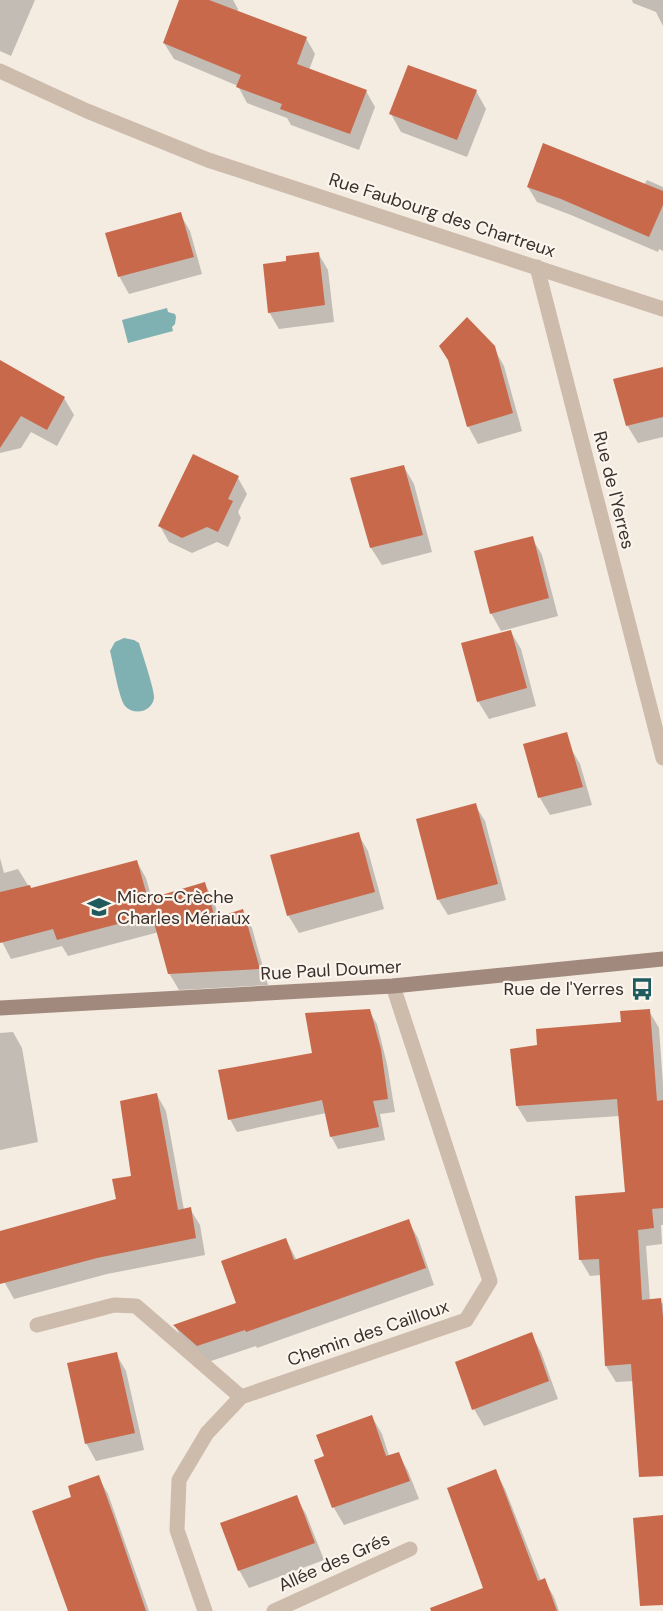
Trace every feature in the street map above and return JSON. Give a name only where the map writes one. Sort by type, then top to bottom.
[{"type":"street","name":"Rue Faubourg des Chartreux","points":[[0,71],[87,111],[208,160],[663,309]]},
{"type":"street","name":"Rue de l'Yerres","points":[[537,267],[663,758]]},
{"type":"street","name":"Rue Paul Doumer","points":[[0,1008],[393,986],[663,959]]},
{"type":"street","name":"Chemin des Cailloux","points":[[205,1611],[177,1530],[179,1480],[207,1433],[241,1397],[466,1320],[490,1281],[393,986]]},
{"type":"street","points":[[37,1325],[114,1305],[136,1306],[241,1397]]},
{"type":"street","name":"Allée des Grés","points":[[274,1611],[410,1549]]},
{"type":"water","points":[[167,308],[168,312],[175,314],[176,317],[172,327],[173,331],[128,343],[122,320]]},
{"type":"water","points":[[124,638],[139,643],[154,698],[150,707],[138,712],[129,709],[123,702],[110,651],[115,642]]},
{"type":"building","points":[[179,0],[209,0],[307,37],[297,64],[367,90],[350,134],[280,109],[282,104],[236,87],[241,75],[163,43]]},
{"type":"building","points":[[408,65],[477,90],[457,140],[389,114]]},
{"type":"building","points":[[543,143],[663,191],[663,205],[649,237],[527,187]]},
{"type":"building","points":[[181,212],[194,257],[118,277],[105,233]]},
{"type":"building","points":[[319,252],[325,305],[268,313],[263,264],[286,261],[286,256]]},
{"type":"building","points":[[467,317],[495,346],[513,413],[467,427],[448,360],[439,346]]},
{"type":"building","points":[[0,360],[65,397],[47,430],[21,416],[0,448]]},
{"type":"building","points":[[663,367],[663,417],[626,426],[613,379]]},
{"type":"building","points":[[193,454],[239,476],[228,499],[233,501],[218,532],[207,527],[182,538],[158,526]]},
{"type":"building","points":[[404,465],[423,535],[370,548],[350,478]]},
{"type":"building","points":[[533,536],[549,598],[490,614],[474,551]]},
{"type":"building","points":[[511,630],[527,688],[477,702],[461,643]]},
{"type":"building","points":[[567,732],[583,787],[538,798],[523,744]]},
{"type":"building","points":[[476,803],[498,884],[437,900],[416,819]]},
{"type":"building","points":[[359,832],[375,892],[287,916],[270,855]]},
{"type":"building","points":[[137,860],[148,899],[205,882],[215,918],[243,909],[260,969],[168,974],[152,915],[57,940],[53,929],[0,943],[0,892],[30,885],[31,888]]},
{"type":"building","points":[[370,1009],[381,1049],[388,1099],[373,1101],[379,1127],[330,1137],[322,1100],[228,1120],[218,1070],[312,1053],[305,1013]]},
{"type":"building","points":[[650,1009],[657,1101],[663,1100],[663,1208],[652,1209],[654,1228],[638,1230],[642,1300],[661,1298],[663,1317],[663,1476],[639,1477],[631,1364],[605,1366],[599,1259],[579,1260],[575,1196],[625,1192],[617,1099],[516,1106],[510,1049],[537,1045],[536,1029],[621,1022],[620,1011]]},
{"type":"building","points":[[157,1093],[178,1210],[191,1207],[196,1238],[97,1258],[0,1284],[0,1231],[116,1199],[112,1179],[131,1176],[120,1101]]},
{"type":"building","points":[[409,1219],[426,1268],[246,1332],[245,1330],[197,1346],[173,1325],[236,1303],[221,1261],[286,1238],[294,1260]]},
{"type":"building","points":[[532,1332],[549,1381],[472,1410],[455,1362]]},
{"type":"building","points":[[117,1352],[135,1433],[85,1444],[67,1363]]},
{"type":"building","points":[[372,1415],[386,1456],[399,1452],[410,1481],[332,1508],[314,1460],[324,1456],[316,1435]]},
{"type":"building","points":[[496,1469],[538,1581],[545,1578],[557,1611],[431,1611],[430,1608],[483,1588],[447,1488]]},
{"type":"building","points":[[99,1475],[146,1611],[68,1611],[32,1511],[71,1497],[68,1486]]},
{"type":"building","points":[[297,1495],[315,1543],[238,1571],[220,1523]]},
{"type":"building","points":[[663,1515],[663,1605],[640,1606],[633,1518]]},
{"type":"place","name":"Micro-Crèche Charles Mériaux","points":[[99,907]]},
{"type":"place","name":"Rue de l'Yerres","points":[[642,989]]}]
